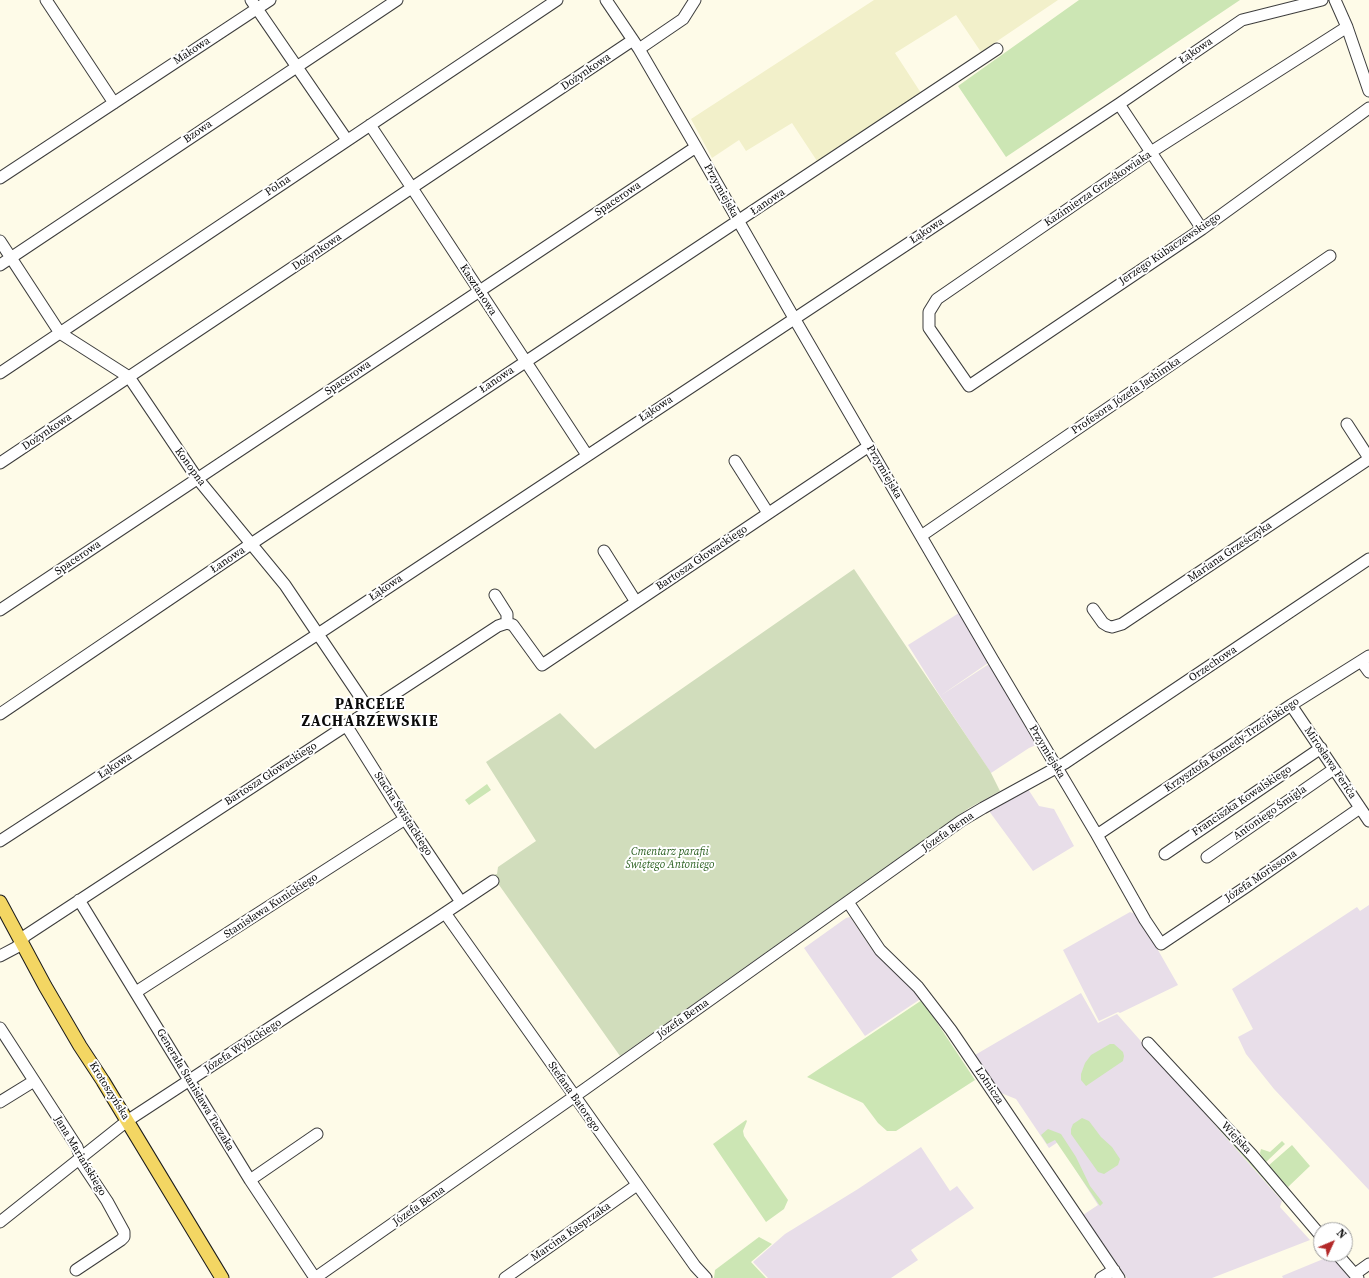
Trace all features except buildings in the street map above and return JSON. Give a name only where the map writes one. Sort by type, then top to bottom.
[{"type":"main road","name":"Krotoszyńska","points":[[0,902],[80,1046],[222,1278]]},
{"type":"street","points":[[46,0],[114,102]]},
{"type":"street","name":"Makowa","points":[[0,178],[114,102],[254,4],[270,0]]},
{"type":"street","name":"Bzowa","points":[[0,265],[397,0]]},
{"type":"street","name":"Polna","points":[[0,373],[557,0]]},
{"type":"street","name":"Przymiejska","points":[[606,0],[636,45],[696,147],[738,222],[1160,944]]},
{"type":"street","name":"Dożynkowa","points":[[0,463],[412,188],[636,45],[683,19],[694,0]]},
{"type":"street","name":"Łąkowa","points":[[0,841],[318,634],[586,455],[1119,104],[1242,20],[1322,0]]},
{"type":"street","points":[[1335,0],[1347,27],[1369,91]]},
{"type":"street","points":[[254,4],[347,140]]},
{"type":"street","name":"Kazimierza Grześkowiaka","points":[[969,386],[929,328],[929,312],[937,299],[1151,152],[1347,27]]},
{"type":"street","name":"Łanowa","points":[[0,714],[251,544],[997,49]]},
{"type":"street","points":[[1119,104],[1202,229]]},
{"type":"street","name":"Jerzego Kubaczewskiego","points":[[969,386],[1202,229],[1369,108]]},
{"type":"street","name":"Kasztanowa","points":[[370,125],[586,455]]},
{"type":"street","name":"Spacerowa","points":[[0,610],[696,147]]},
{"type":"street","name":"Konopna","points":[[0,241],[60,333],[129,377],[197,478],[285,585],[368,710]]},
{"type":"street","name":"Profesora Józefa Jachimka","points":[[921,536],[1330,256]]},
{"type":"street","points":[[1347,424],[1369,458]]},
{"type":"street","name":"Bartosza Głowackiego","points":[[0,956],[17,947],[25,936],[78,900],[498,626],[506,623],[513,625],[542,665],[869,446]]},
{"type":"street","name":"Mariana Grześczyka","points":[[1093,609],[1103,623],[1108,626],[1112,627],[1122,624],[1369,458]]},
{"type":"street","points":[[735,461],[768,513]]},
{"type":"street","points":[[604,551],[636,602]]},
{"type":"street","name":"Orzechowa","points":[[1056,768],[1369,559]]},
{"type":"street","points":[[495,595],[507,614],[506,623]]},
{"type":"street","points":[[1365,659],[1369,672]]},
{"type":"street","name":"Krzysztofa Komedy-Trzcińskiego","points":[[1097,835],[1291,705],[1365,659]]},
{"type":"street","name":"Mirosława Feriča","points":[[1291,705],[1369,822]]},
{"type":"street","name":"Stacha Świstackiego","points":[[346,726],[405,820],[461,902]]},
{"type":"street","name":"Franciszka Kowalskiego","points":[[1164,854],[1320,748]]},
{"type":"street","name":"Józefa Bema","points":[[315,1278],[978,811],[1056,768]]},
{"type":"street","name":"Antoniego Śmigla","points":[[1207,857],[1334,769]]},
{"type":"street","name":"Józefa Morissona","points":[[1160,944],[1246,888],[1360,808]]},
{"type":"street","name":"Stanisława Kunickiego","points":[[136,992],[405,820]]},
{"type":"street","name":"Józefa Wybickiego","points":[[0,1222],[127,1121],[493,881]]},
{"type":"street","name":"Generała Stanisława Taczaka","points":[[78,900],[136,992],[250,1180],[315,1278]]},
{"type":"street","name":"Lotnicza","points":[[848,902],[880,950],[918,987],[941,1017],[1117,1274]]},
{"type":"street","name":"Stefana Batorego","points":[[445,913],[695,1266],[701,1277]]},
{"type":"street","name":"Jana Mariańskiego","points":[[0,1028],[77,1147],[83,1165],[107,1201],[124,1232],[124,1237],[121,1240],[76,1270]]},
{"type":"street","name":"Wiejska","points":[[1148,1043],[1252,1155],[1313,1227]]},
{"type":"street","points":[[0,1102],[34,1081]]},
{"type":"street","points":[[250,1180],[317,1134]]},
{"type":"street","name":"Marcina Kasprzaka","points":[[505,1278],[637,1186]]},
{"type":"street","points":[[1344,1262],[1357,1276],[1369,1264]]},
{"type":"street","points":[[1101,1278],[1117,1274]]},
{"type":"shaded area","points":[[874,0],[1058,0],[981,52],[956,15],[895,53],[921,93],[817,161],[792,123],[746,151],[739,140],[712,158],[691,119]]},
{"type":"shaded area","points":[[959,613],[988,663],[940,696],[908,645]]},
{"type":"shaded area","points":[[989,664],[1036,745],[991,773],[940,696]]},
{"type":"shaded area","points":[[1028,789],[1039,806],[1054,809],[1074,846],[1033,871],[989,811]]},
{"type":"shaded area","points":[[1369,905],[1369,1190],[1274,1089],[1246,1054],[1238,1037],[1253,1029],[1232,989],[1357,907],[1360,911]]},
{"type":"shaded area","points":[[1130,912],[1138,915],[1178,985],[1120,1013],[1118,1012],[1099,1021],[1063,950]]},
{"type":"shaded area","points":[[850,917],[873,951],[922,998],[865,1036],[804,948],[846,918]]},
{"type":"shaded area","points":[[1081,993],[1098,1023],[1117,1014],[1282,1201],[1280,1207],[1310,1240],[1212,1278],[1127,1278],[1083,1215],[1098,1205],[1058,1142],[1049,1148],[1016,1099],[1001,1093],[975,1055]]},
{"type":"shaded area","points":[[921,1147],[950,1191],[957,1186],[974,1208],[911,1250],[918,1260],[891,1278],[768,1278],[753,1262],[785,1234],[858,1189]]},
{"type":"shaded area","points":[[1316,1262],[1339,1262],[1352,1278],[1283,1278],[1282,1276]]},
{"type":"green space","points":[[1079,0],[1240,0],[1006,157],[958,86]]},
{"type":"green space","name":"Cmentarz parafii Świętego Antoniego","points":[[854,569],[990,771],[1000,791],[969,808],[620,1056],[492,875],[497,874],[498,867],[536,841],[486,762],[560,713],[595,749]]},
{"type":"green space","points":[[487,784],[491,790],[469,805],[465,800]]},
{"type":"green space","points":[[922,1000],[975,1080],[896,1131],[887,1131],[878,1123],[863,1103],[807,1077]]},
{"type":"green space","points":[[1110,1044],[1114,1044],[1123,1052],[1123,1061],[1086,1086],[1081,1080],[1081,1074],[1085,1063],[1091,1055]]},
{"type":"green space","points":[[1082,1118],[1089,1121],[1101,1137],[1112,1147],[1120,1159],[1118,1165],[1104,1174],[1098,1172],[1071,1134],[1073,1124]]},
{"type":"green space","points":[[746,1120],[747,1121],[743,1131],[744,1136],[788,1200],[784,1209],[766,1222],[713,1144]]},
{"type":"green space","points":[[1217,1127],[1223,1129],[1284,1198],[1283,1201]]},
{"type":"green space","points":[[1048,1129],[1061,1134],[1076,1157],[1090,1186],[1103,1203],[1100,1206],[1055,1140],[1047,1144],[1041,1135]]},
{"type":"green space","points":[[1282,1141],[1285,1144],[1265,1163],[1260,1153],[1261,1149],[1270,1152]]},
{"type":"green space","points":[[1292,1145],[1310,1166],[1288,1187],[1268,1166]]},
{"type":"green space","points":[[759,1237],[772,1244],[751,1262],[766,1278],[714,1278],[715,1270]]},
{"type":"district","name":"PARCELE ZACHARZEWSKIE","points":[[370,714]]}]
